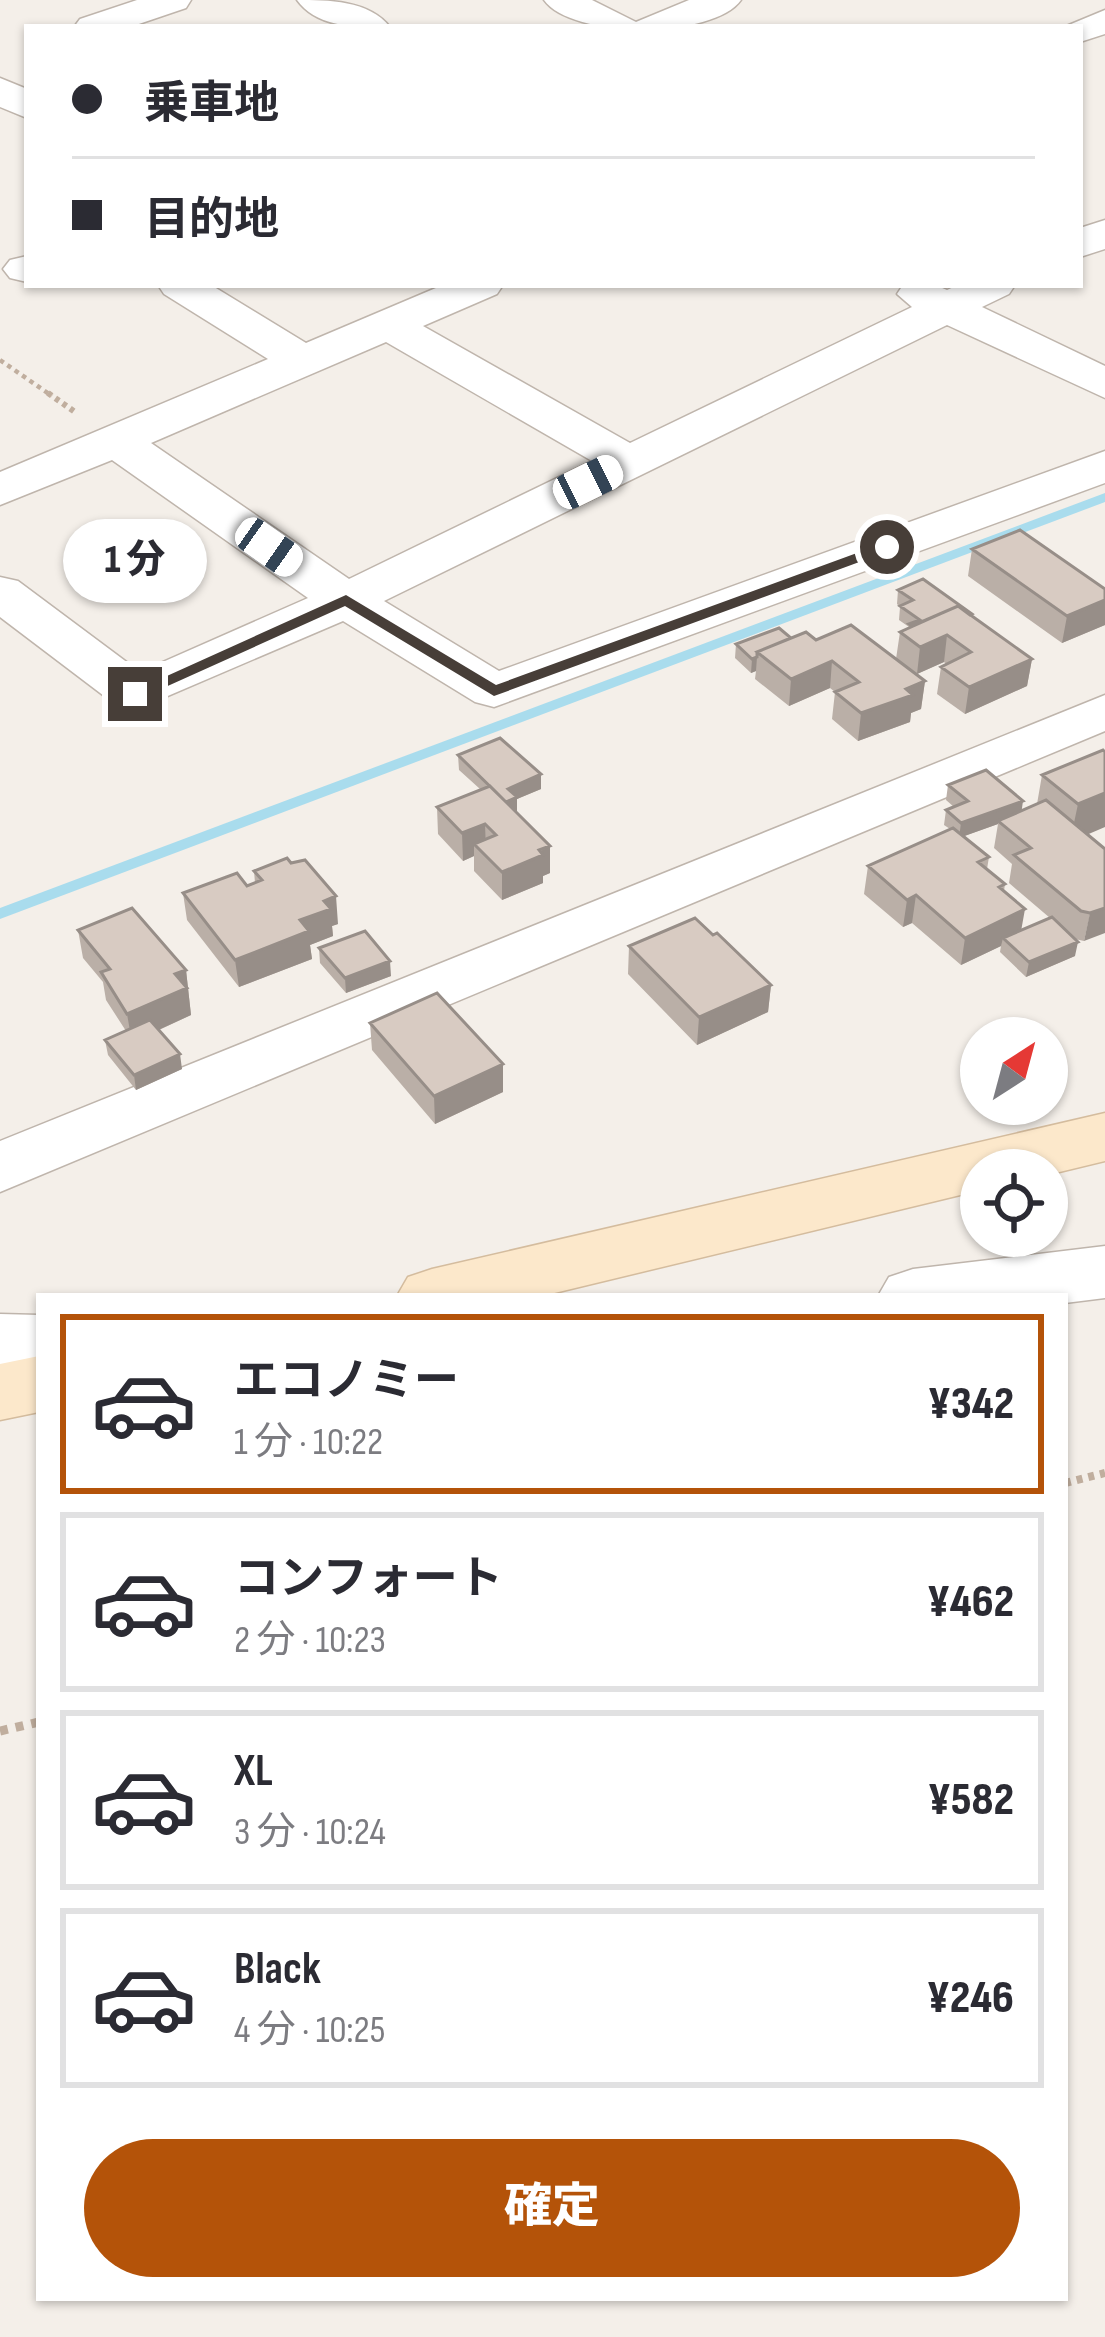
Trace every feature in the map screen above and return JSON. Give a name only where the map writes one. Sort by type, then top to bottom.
[{"type":"street","points":[[102,24],[173,0]]},
{"type":"street","points":[[315,0],[365,24]]},
{"type":"street","points":[[562,0],[614,24]]},
{"type":"street","points":[[660,24],[723,0]]},
{"type":"street","points":[[4,67],[24,101]]},
{"type":"street","points":[[185,288],[305,362]]},
{"type":"street","points":[[0,490],[305,362],[467,288]]},
{"type":"street","points":[[906,288],[1105,384]]},
{"type":"street","points":[[0,592],[135,694],[346,600],[986,288]]},
{"type":"street","points":[[389,325],[628,462]]},
{"type":"street","points":[[115,440],[346,600],[494,691],[1105,466]]},
{"type":"street","points":[[0,1168],[1105,711]]},
{"type":"street","points":[[446,1293],[1105,1137]]},
{"type":"street","points":[[937,1293],[1105,1272]]},
{"type":"street","points":[[0,1341],[36,1342]]},
{"type":"street","points":[[0,1392],[36,1385]]},
{"type":"path","points":[[0,360],[115,440]]},
{"type":"path","points":[[1068,1482],[1105,1473]]},
{"type":"path","points":[[0,1731],[36,1723]]},
{"type":"building","points":[[1020,530],[1105,589],[1105,600],[1067,616],[972,549]]},
{"type":"building","points":[[923,579],[972,614],[958,606],[912,626],[909,624],[920,620],[900,606],[913,600],[898,590]]},
{"type":"building","points":[[958,606],[1032,659],[969,687],[941,667],[971,652],[947,635],[920,647],[900,632]]},
{"type":"building","points":[[851,625],[925,681],[906,689],[913,695],[861,713],[835,692],[859,682],[832,661],[791,679],[757,652],[806,632],[816,640]]},
{"type":"building","points":[[779,628],[791,638],[757,652],[752,659],[736,644]]},
{"type":"building","points":[[500,738],[541,774],[508,789],[517,797],[506,802],[458,755]]},
{"type":"building","points":[[1103,750],[1105,793],[1078,804],[1042,775]]},
{"type":"building","points":[[986,770],[1023,801],[961,823],[946,810],[968,801],[948,785]]},
{"type":"building","points":[[490,786],[550,846],[539,850],[543,855],[502,872],[474,844],[496,835],[485,824],[462,833],[437,807]]},
{"type":"building","points":[[1046,800],[1105,849],[1105,908],[1081,911],[1014,855],[1031,848],[998,821]]},
{"type":"building","points":[[953,828],[989,857],[978,862],[1025,909],[965,938],[916,895],[907,900],[868,866]]},
{"type":"building","points":[[287,858],[291,863],[305,860],[336,896],[324,901],[331,909],[300,920],[309,931],[235,960],[183,893],[237,873],[247,886],[262,880],[254,871]]},
{"type":"building","points":[[132,908],[186,970],[175,974],[187,988],[127,1014],[101,972],[110,969],[78,930]]},
{"type":"building","points":[[1052,917],[1078,942],[1029,962],[1003,938]]},
{"type":"building","points":[[695,918],[771,985],[699,1017],[629,946]]},
{"type":"building","points":[[365,931],[390,961],[345,978],[319,948]]},
{"type":"building","points":[[437,993],[503,1064],[434,1096],[370,1023]]},
{"type":"building","points":[[150,1020],[180,1054],[134,1075],[105,1040]]},
{"type":"waterway","points":[[0,914],[1105,497]]},
{"type":"route","points":[[135,694],[346,600],[494,691],[887,547]]}]
